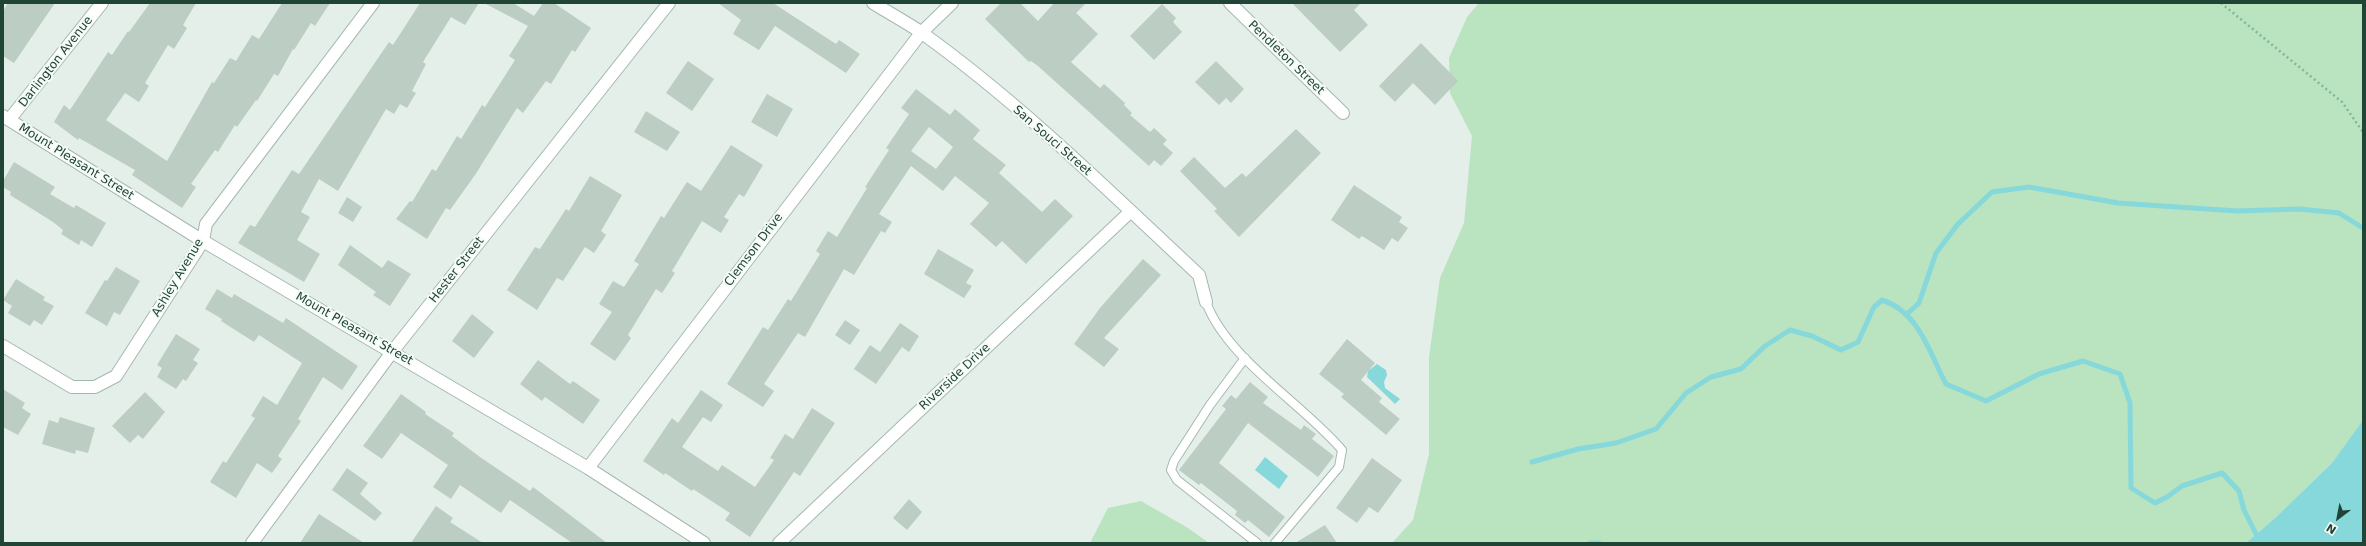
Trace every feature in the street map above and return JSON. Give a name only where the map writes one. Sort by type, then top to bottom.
[{"type":"street","name":"Darlington Avenue","points":[[6,118],[102,3]]},
{"type":"street","name":"Ashley Avenue","points":[[3,346],[72,386],[95,387],[116,376],[124,366],[203,241],[206,224],[373,3]]},
{"type":"street","name":"Hester Street","points":[[252,543],[392,352],[669,3]]},
{"type":"street","name":"San Souci Street","points":[[873,3],[921,33],[984,82],[1130,212],[1199,275],[1206,302]]},
{"type":"street","name":"Clemson Drive","points":[[588,468],[921,33],[952,3]]},
{"type":"street","name":"Pendleton Street","points":[[1230,3],[1343,113]]},
{"type":"street","name":"Mount Pleasant Street","points":[[6,118],[203,241],[588,468],[704,543]]},
{"type":"street","name":"Riverside Drive","points":[[779,543],[1130,212]]},
{"type":"lane","points":[[1206,302],[1210,313],[1245,358],[1342,450],[1339,467],[1275,543]]},
{"type":"lane","points":[[1245,358],[1210,405],[1174,461],[1171,470],[1177,480],[1257,543]]},
{"type":"path","points":[[2221,3],[2342,102],[2363,132]]},
{"type":"green space","points":[[1479,3],[2363,3],[2363,420],[2332,463],[2274,519],[2246,543],[1392,543],[1413,520],[1429,454],[1429,357],[1440,278],[1464,223],[1472,136],[1450,93],[1449,58],[1467,17]]},
{"type":"green space","points":[[1141,501],[1188,528],[1209,543],[1090,543],[1108,508]]},
{"type":"water","points":[[1377,364],[1386,370],[1387,375],[1384,382],[1385,388],[1400,399],[1395,404],[1367,377],[1368,371]]},
{"type":"water","points":[[2363,420],[2363,543],[2246,543],[2274,519],[2332,463]]},
{"type":"water","points":[[1265,457],[1288,476],[1279,489],[1255,470]]},
{"type":"building","points":[[8,3],[55,3],[14,63],[3,56],[3,11]]},
{"type":"building","points":[[150,3],[196,3],[183,25],[187,28],[174,49],[168,45],[145,83],[149,86],[139,102],[125,93],[106,120],[167,161],[212,82],[214,83],[230,58],[236,61],[252,35],[259,39],[282,3],[330,3],[315,26],[311,23],[294,50],[293,49],[278,76],[274,74],[257,101],[256,100],[237,127],[235,125],[218,152],[215,150],[191,184],[196,187],[182,208],[132,175],[135,170],[79,138],[78,140],[54,122],[64,105],[70,110],[108,52],[112,55],[128,31],[129,32]]},
{"type":"building","points":[[420,3],[479,3],[465,25],[451,17],[423,62],[426,64],[412,91],[416,93],[407,108],[400,104],[394,114],[386,109],[338,191],[319,179],[301,212],[310,217],[297,240],[320,254],[304,282],[238,243],[250,225],[255,227],[292,170],[299,174],[389,42],[393,45]]},
{"type":"building","points":[[484,3],[513,3],[534,16],[543,3],[554,3],[591,28],[575,52],[572,50],[551,84],[546,81],[523,113],[517,108],[475,175],[450,210],[446,208],[427,239],[396,219],[410,201],[412,202],[432,169],[436,171],[457,136],[461,139],[482,105],[485,107],[515,60],[509,56],[528,26]]},
{"type":"building","points":[[718,3],[773,3],[836,44],[839,40],[860,54],[846,73],[775,26],[759,50],[733,34],[741,20]]},
{"type":"building","points":[[1001,3],[1020,3],[1038,21],[1054,3],[1086,3],[1076,13],[1098,34],[1071,62],[1100,88],[1104,84],[1125,103],[1124,105],[1132,113],[1130,115],[1150,132],[1154,128],[1167,140],[1163,144],[1173,153],[1161,166],[1154,160],[1149,166],[1038,66],[1031,61],[1029,62],[985,19]]},
{"type":"building","points":[[1292,3],[1361,3],[1354,10],[1368,25],[1340,52]]},
{"type":"building","points":[[1162,4],[1176,18],[1173,22],[1182,32],[1154,60],[1130,36]]},
{"type":"building","points":[[1421,43],[1458,81],[1435,105],[1413,83],[1395,102],[1379,86]]},
{"type":"building","points":[[688,61],[714,79],[692,111],[666,93]]},
{"type":"building","points":[[1216,61],[1244,89],[1231,103],[1226,98],[1219,105],[1195,82]]},
{"type":"building","points":[[916,89],[950,115],[955,109],[980,130],[973,139],[1006,165],[999,173],[1042,212],[1055,199],[1073,216],[1026,264],[1002,241],[996,247],[970,224],[989,203],[955,176],[943,191],[911,166],[879,214],[892,222],[885,233],[881,231],[854,275],[844,269],[805,337],[798,333],[764,384],[774,391],[763,407],[727,384],[763,327],[768,330],[788,299],[791,301],[820,254],[816,251],[828,231],[837,237],[867,188],[865,187],[889,150],[886,148],[909,114],[901,108]],"holes":[[[929,127],[953,147],[936,169],[911,151]]]},
{"type":"building","points":[[767,94],[793,109],[777,137],[751,122]]},
{"type":"building","points":[[646,111],[680,132],[667,151],[634,132]]},
{"type":"building","points":[[1296,129],[1321,153],[1239,237],[1214,211],[1217,209],[1180,171],[1194,157],[1225,188],[1242,173],[1246,177]]},
{"type":"building","points":[[731,145],[763,165],[744,197],[739,194],[724,217],[729,220],[721,233],[702,221],[672,271],[675,273],[662,293],[656,289],[628,335],[631,338],[615,361],[590,344],[612,312],[599,304],[613,281],[624,287],[639,264],[634,261],[661,216],[664,218],[687,182],[701,191]]},
{"type":"building","points":[[14,162],[55,187],[50,194],[74,208],[76,205],[106,223],[92,247],[81,240],[79,245],[61,234],[63,230],[53,222],[10,195],[11,192],[3,187],[3,181]]},
{"type":"building","points":[[590,176],[622,195],[601,231],[606,235],[594,253],[585,247],[563,281],[557,278],[537,310],[507,290],[535,247],[540,249],[566,209],[569,211]]},
{"type":"building","points":[[1354,185],[1402,217],[1399,222],[1408,228],[1398,242],[1392,238],[1384,250],[1362,236],[1359,239],[1331,220]]},
{"type":"building","points":[[347,197],[362,207],[353,222],[338,213]]},
{"type":"building","points":[[350,245],[382,268],[388,260],[411,274],[390,306],[373,295],[376,292],[338,265]]},
{"type":"building","points":[[938,249],[974,270],[966,283],[972,286],[964,298],[924,274]]},
{"type":"building","points":[[1143,259],[1161,275],[1104,338],[1119,349],[1104,367],[1074,344],[1100,308]]},
{"type":"building","points":[[116,267],[140,281],[120,315],[114,312],[107,326],[85,313],[105,280],[107,281]]},
{"type":"building","points":[[16,279],[45,297],[43,300],[54,306],[42,325],[34,320],[30,326],[8,313],[12,306],[3,300]]},
{"type":"building","points":[[217,289],[232,298],[234,294],[283,323],[286,318],[358,366],[342,390],[323,377],[298,419],[301,421],[278,456],[282,459],[272,473],[257,463],[236,498],[210,482],[223,461],[226,463],[255,418],[251,416],[263,396],[277,405],[302,363],[259,335],[254,342],[221,321],[222,319],[205,309]]},
{"type":"building","points":[[472,314],[494,332],[474,358],[452,341]]},
{"type":"building","points":[[845,320],[860,330],[850,345],[835,335]]},
{"type":"building","points":[[900,323],[919,336],[909,352],[902,347],[876,384],[854,369],[870,345],[880,352]]},
{"type":"building","points":[[176,334],[200,349],[193,360],[198,363],[186,381],[183,379],[176,389],[157,377],[162,368],[157,365]]},
{"type":"building","points":[[1347,339],[1375,363],[1361,380],[1382,398],[1379,402],[1400,419],[1386,435],[1341,397],[1344,394],[1319,374]]},
{"type":"building","points":[[538,360],[570,384],[573,381],[600,400],[583,424],[545,397],[542,401],[520,384]]},
{"type":"building","points":[[1250,382],[1268,397],[1263,403],[1301,430],[1304,425],[1316,434],[1312,439],[1334,456],[1318,477],[1248,423],[1219,463],[1285,517],[1269,537],[1248,520],[1245,523],[1235,515],[1237,511],[1201,483],[1199,485],[1179,470],[1226,409],[1222,406],[1231,395],[1236,399]]},
{"type":"building","points":[[3,389],[25,403],[22,408],[31,414],[18,435],[3,427]]},
{"type":"building","points":[[701,390],[723,405],[711,422],[703,417],[682,447],[718,471],[722,465],[755,487],[774,460],[770,458],[785,434],[793,439],[812,408],[835,423],[800,476],[794,472],[750,537],[725,520],[730,513],[693,489],[692,491],[665,473],[664,475],[643,461],[672,418],[678,423]]},
{"type":"building","points":[[145,392],[165,412],[143,439],[138,435],[130,443],[112,426]]},
{"type":"building","points":[[401,394],[426,412],[425,414],[454,433],[452,436],[480,457],[530,491],[533,487],[607,543],[572,543],[510,500],[501,513],[460,485],[451,499],[433,487],[448,465],[401,433],[382,459],[363,446]]},
{"type":"building","points":[[60,417],[95,428],[88,453],[76,450],[75,454],[42,444],[49,420],[58,423]]},
{"type":"building","points":[[1372,458],[1402,480],[1378,513],[1369,507],[1357,523],[1336,508]]},
{"type":"building","points":[[347,468],[368,483],[360,494],[382,513],[375,521],[332,490]]},
{"type":"building","points":[[909,499],[922,512],[907,530],[893,518]]},
{"type":"building","points":[[436,506],[453,518],[450,522],[483,543],[411,543]]},
{"type":"building","points":[[319,514],[364,543],[300,543]]},
{"type":"building","points":[[1325,525],[1337,543],[1295,543]]},
{"type":"waterway","points":[[1907,314],[1919,303],[1936,253],[1958,224],[1992,192],[2029,187],[2118,203],[2237,211],[2299,209],[2339,213],[2363,228]]},
{"type":"waterway","points":[[1532,462],[1578,449],[1616,443],[1656,429],[1686,393],[1711,377],[1741,369],[1765,346],[1790,330],[1812,336],[1841,350],[1858,342],[1874,307],[1882,300],[1895,306],[1914,323],[1922,334],[1946,384],[1986,401],[2039,374],[2083,361],[2120,374],[2130,403],[2131,488],[2155,503],[2167,497],[2182,486],[2222,473],[2239,491],[2244,510],[2256,534]]},
{"type":"waterway","points":[[1590,543],[1599,543]]}]
